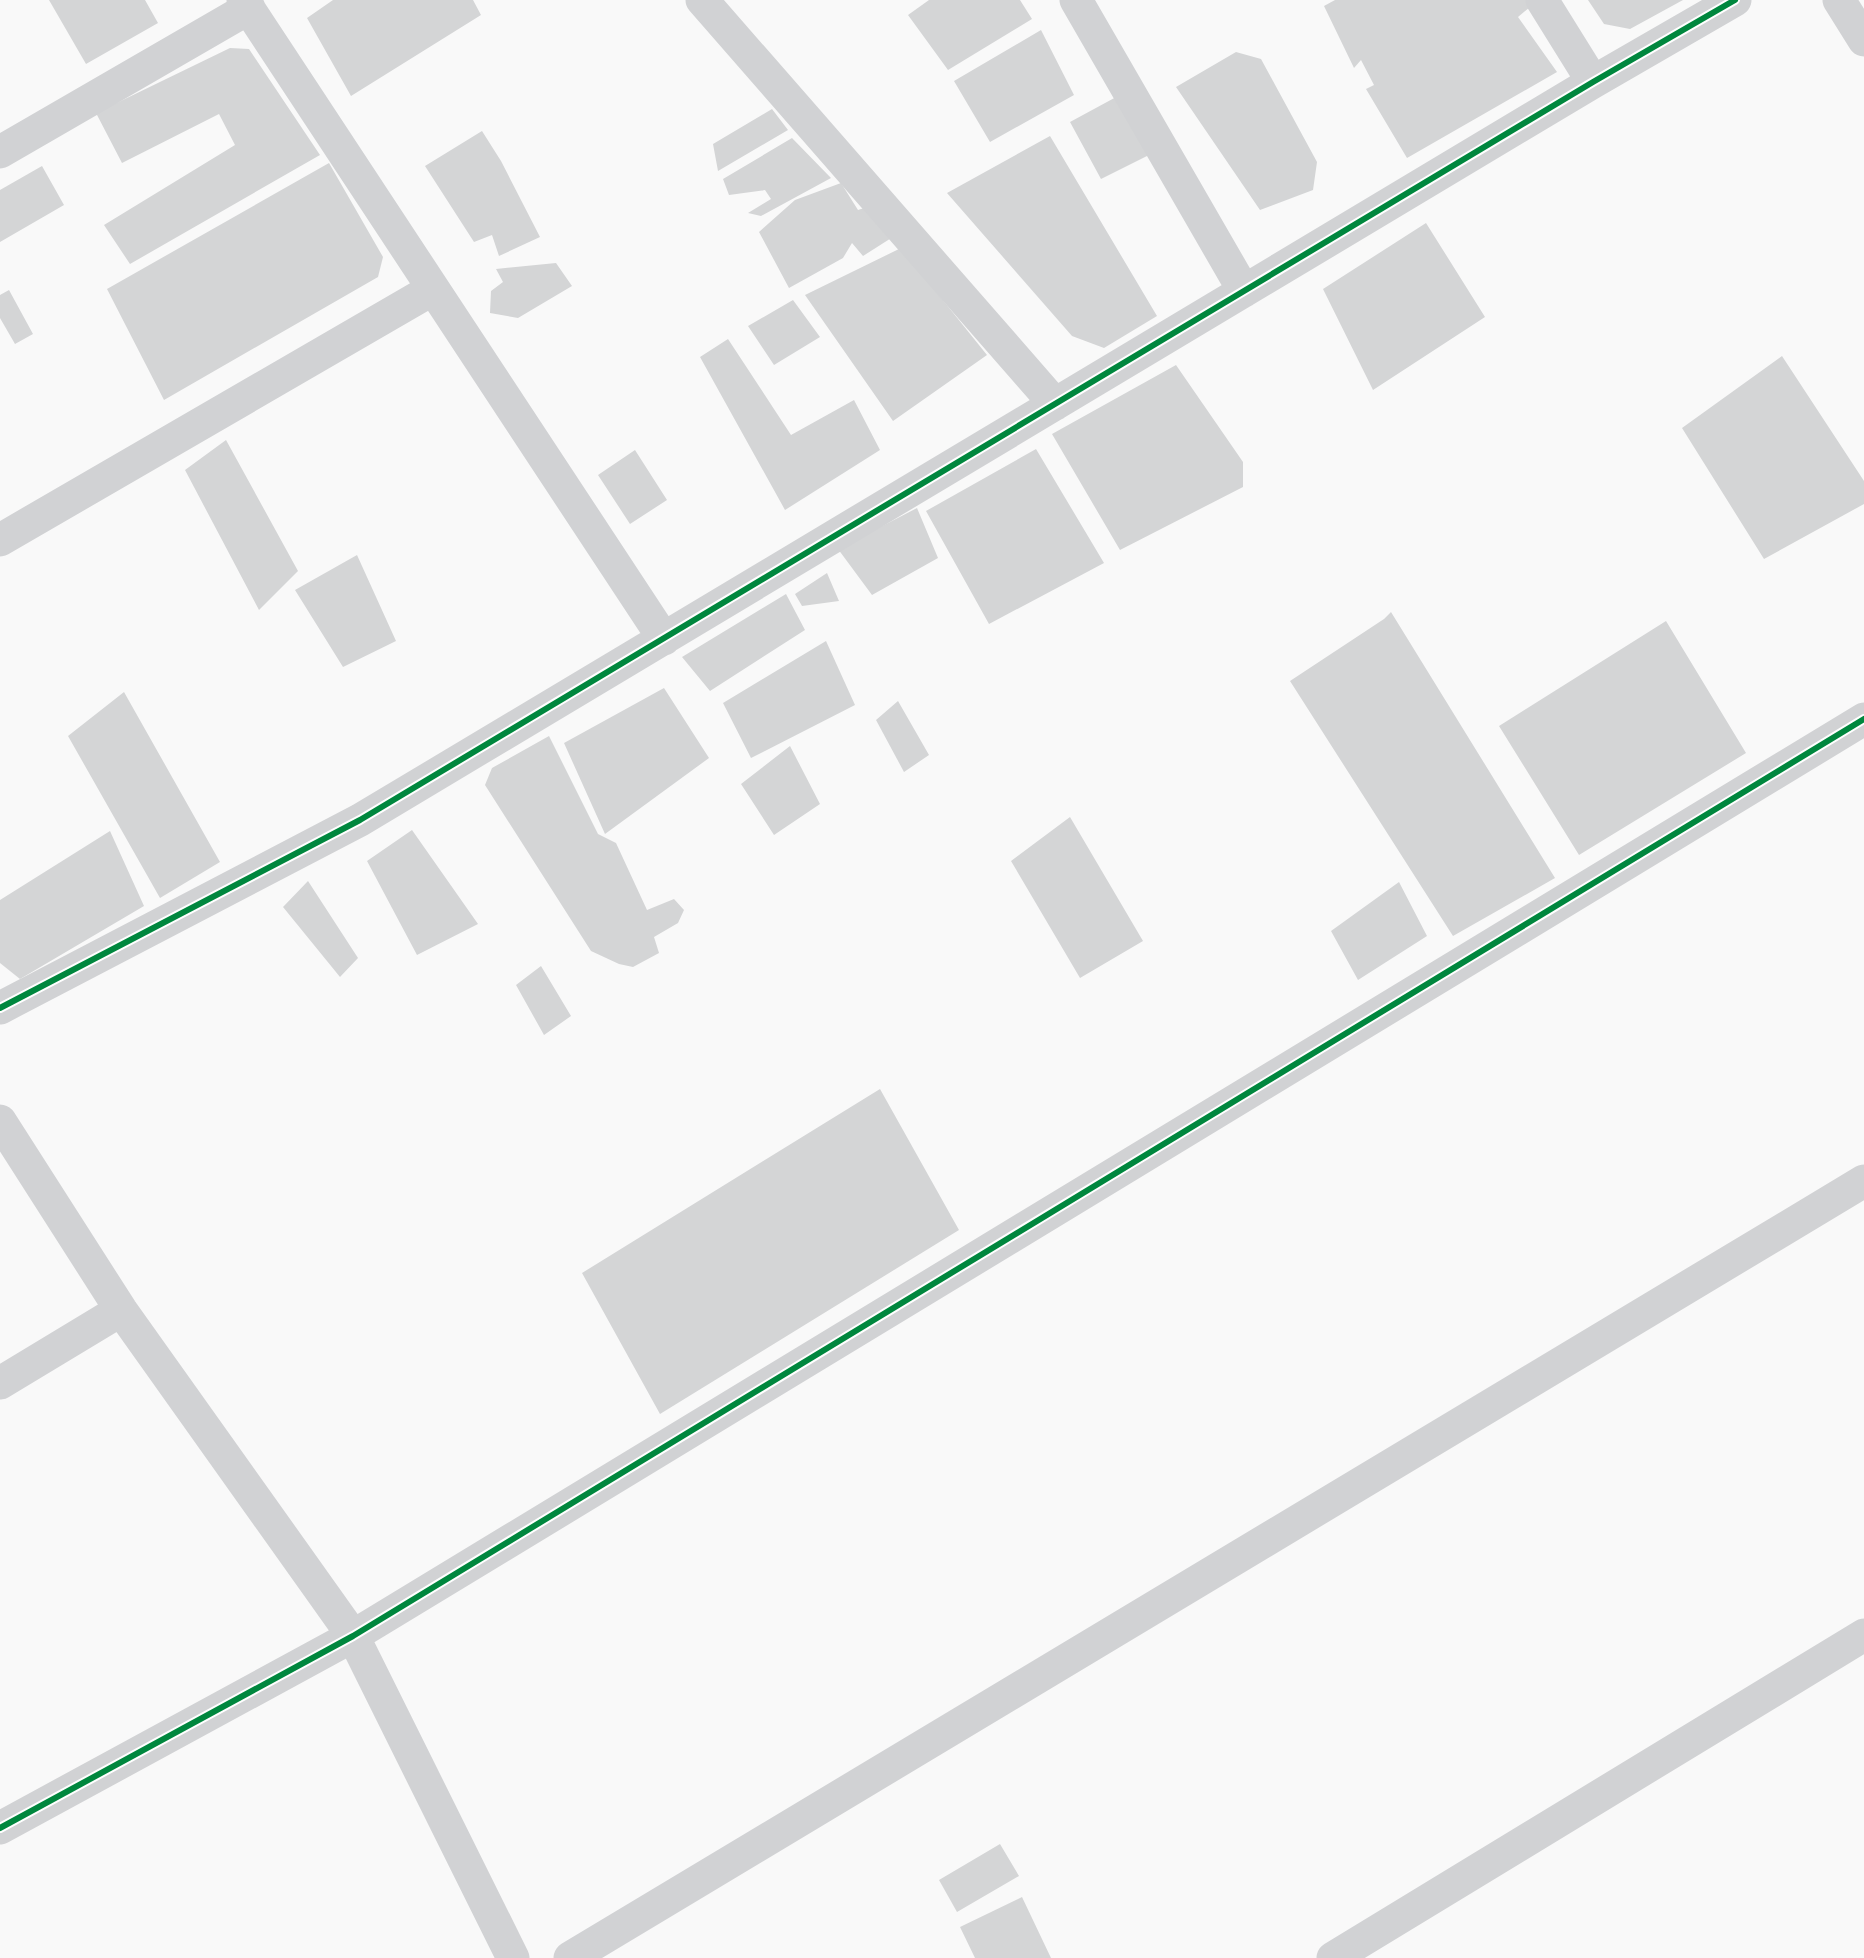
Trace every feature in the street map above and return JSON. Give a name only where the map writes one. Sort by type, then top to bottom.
[{"type":"street","points":[[702,0],[1055,404]]},
{"type":"street","points":[[1076,0],[1244,291]]},
{"type":"street","points":[[1542,0],[1593,82]]},
{"type":"street","points":[[0,1008],[360,820],[1593,82],[1735,0]]},
{"type":"street","points":[[1839,0],[1864,40]]},
{"type":"street","points":[[0,152],[246,4],[664,639]]},
{"type":"street","points":[[0,540],[433,289]]},
{"type":"street","points":[[0,1828],[353,1636],[1864,719]]},
{"type":"street","points":[[0,1121],[121,1310],[353,1636],[513,1958]]},
{"type":"street","points":[[570,1958],[1864,1181]]},
{"type":"street","points":[[0,1383],[121,1310]]},
{"type":"street","points":[[1333,1958],[1864,1635]]},
{"type":"building","points":[[49,0],[145,0],[158,23],[86,64]]},
{"type":"building","points":[[333,0],[473,0],[481,15],[351,96],[307,18]]},
{"type":"building","points":[[929,0],[1020,0],[1032,19],[948,70],[908,15]]},
{"type":"building","points":[[1335,0],[1526,0],[1530,7],[1518,17],[1557,72],[1407,158],[1366,89],[1374,85],[1361,60],[1354,68],[1324,6]]},
{"type":"building","points":[[1588,0],[1683,0],[1630,29],[1604,24]]},
{"type":"building","points":[[1041,30],[1074,95],[990,142],[954,81]]},
{"type":"building","points":[[230,48],[249,49],[320,155],[130,264],[104,225],[235,145],[219,114],[122,163],[96,113]]},
{"type":"building","points":[[1236,52],[1261,59],[1317,162],[1313,190],[1260,210],[1176,87]]},
{"type":"building","points":[[1118,96],[1149,155],[1101,179],[1070,122]]},
{"type":"building","points":[[772,109],[788,130],[718,171],[713,144]]},
{"type":"building","points":[[482,131],[501,161],[540,237],[499,256],[492,235],[474,242],[425,166]]},
{"type":"building","points":[[1050,136],[1157,316],[1104,348],[1072,336],[947,193]]},
{"type":"building","points":[[792,138],[831,178],[761,216],[748,213],[771,199],[765,190],[729,195],[723,179]]},
{"type":"building","points":[[329,163],[383,257],[378,277],[164,400],[107,289]]},
{"type":"building","points":[[42,166],[64,205],[0,242],[0,190]]},
{"type":"building","points":[[841,183],[858,210],[870,206],[896,235],[863,256],[852,243],[843,258],[789,288],[759,232],[795,200]]},
{"type":"building","points":[[1426,223],[1485,317],[1373,390],[1323,289]]},
{"type":"building","points":[[901,248],[987,355],[893,421],[805,295]]},
{"type":"building","points":[[556,263],[572,286],[518,318],[490,313],[491,291],[503,282],[496,269]]},
{"type":"building","points":[[9,290],[33,334],[15,344],[0,318],[0,295]]},
{"type":"building","points":[[793,300],[820,337],[774,365],[748,326]]},
{"type":"building","points":[[728,339],[791,435],[854,400],[880,450],[785,510],[700,357]]},
{"type":"building","points":[[1782,356],[1864,481],[1864,504],[1764,559],[1682,428]]},
{"type":"building","points":[[1176,365],[1243,462],[1243,487],[1120,550],[1052,434]]},
{"type":"building","points":[[226,440],[298,571],[259,610],[185,470]]},
{"type":"building","points":[[1036,449],[1104,563],[989,624],[926,511]]},
{"type":"building","points":[[635,450],[667,500],[630,524],[598,475]]},
{"type":"building","points":[[917,508],[938,558],[872,595],[838,549]]},
{"type":"building","points":[[357,555],[396,641],[343,667],[295,590]]},
{"type":"building","points":[[827,573],[839,601],[802,606],[795,594]]},
{"type":"building","points":[[786,594],[805,630],[710,691],[682,657]]},
{"type":"building","points":[[1391,612],[1555,878],[1453,936],[1290,681],[1384,619]]},
{"type":"building","points":[[1666,621],[1746,753],[1579,855],[1499,726]]},
{"type":"building","points":[[826,641],[855,705],[751,758],[723,703]]},
{"type":"building","points":[[664,688],[709,758],[605,834],[564,743]]},
{"type":"building","points":[[124,692],[220,862],[160,898],[68,736]]},
{"type":"building","points":[[898,701],[929,755],[904,772],[876,720]]},
{"type":"building","points":[[549,736],[598,834],[616,843],[647,910],[674,899],[684,910],[678,923],[654,937],[659,953],[633,967],[619,964],[591,951],[485,785],[492,768]]},
{"type":"building","points":[[790,746],[820,804],[774,835],[741,784]]},
{"type":"building","points":[[1070,817],[1143,941],[1080,978],[1011,861]]},
{"type":"building","points":[[412,830],[478,924],[417,955],[367,861]]},
{"type":"building","points":[[110,831],[144,906],[20,979],[0,963],[0,900]]},
{"type":"building","points":[[308,881],[358,958],[340,977],[283,907]]},
{"type":"building","points":[[1399,882],[1427,936],[1358,980],[1331,931]]},
{"type":"building","points":[[541,966],[571,1016],[544,1035],[516,985]]},
{"type":"building","points":[[880,1089],[959,1230],[660,1414],[582,1273]]},
{"type":"building","points":[[1000,1844],[1019,1876],[957,1912],[939,1880]]},
{"type":"building","points":[[1022,1897],[1051,1958],[975,1958],[960,1927]]},
{"type":"cycle path","points":[[0,1008],[360,820],[1593,82],[1735,0]]},
{"type":"cycle path","points":[[0,1828],[353,1636],[1864,719]]}]
